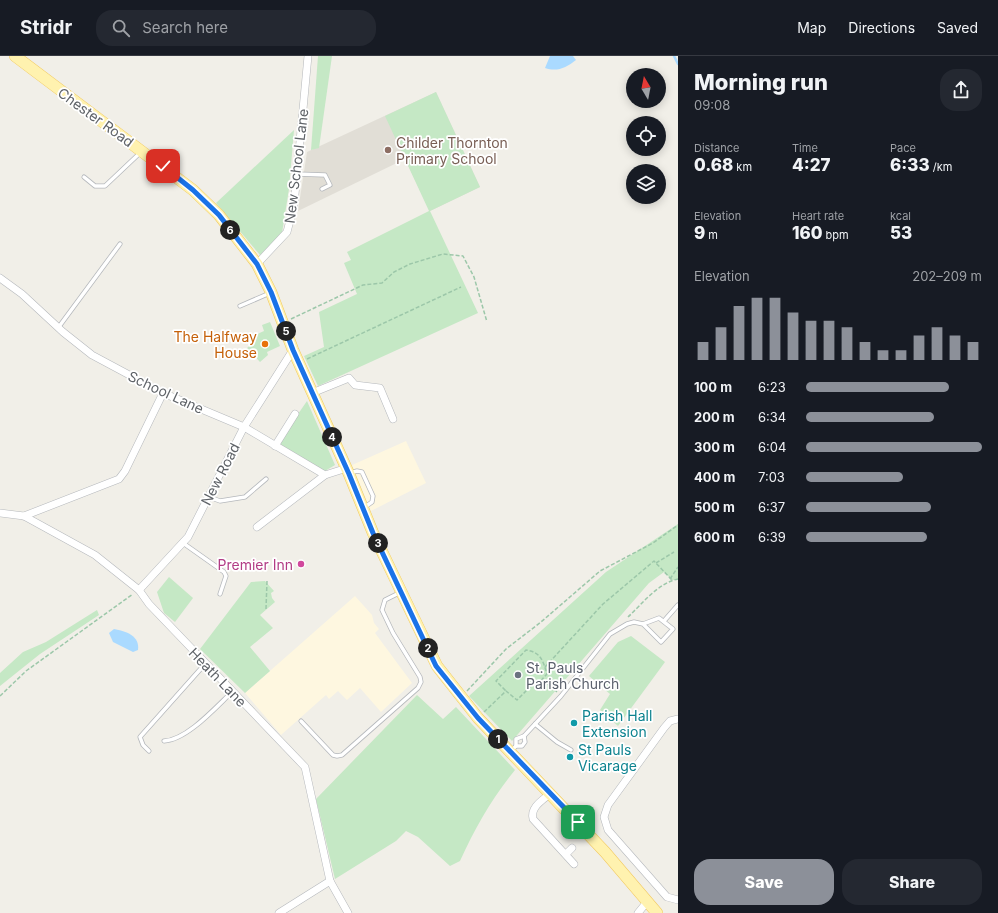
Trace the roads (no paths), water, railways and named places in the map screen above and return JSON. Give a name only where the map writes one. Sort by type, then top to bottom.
[{"type":"main road","name":"Chester Road","points":[[14,56],[193,190],[219,215],[257,264],[271,292],[293,350],[348,471],[400,592],[436,666],[478,718],[513,749],[551,793],[606,852],[646,902],[657,913]]},
{"type":"street","name":"New School Lane","points":[[257,264],[287,232],[294,205],[308,56]]},
{"type":"street","name":"School Lane","points":[[0,278],[22,294],[58,328],[92,355],[163,393],[202,408],[244,427],[325,475]]},
{"type":"street","name":"New Road","points":[[138,590],[188,537],[244,427],[293,350]]},
{"type":"street","points":[[312,393],[349,378],[356,386],[380,388],[393,419]]},
{"type":"street","points":[[24,516],[119,479],[125,471],[163,393]]},
{"type":"street","points":[[275,446],[295,414]]},
{"type":"street","points":[[257,527],[325,475],[348,471]]},
{"type":"street","name":"Heath Lane","points":[[0,513],[24,516],[95,555],[138,590],[148,604],[304,768],[330,881],[348,913]]},
{"type":"street","points":[[678,719],[670,721],[664,728],[608,805],[604,817],[608,830],[667,897],[678,900]]},
{"type":"street","points":[[551,793],[533,809],[531,813],[533,819],[574,864]]},
{"type":"street","points":[[566,854],[572,848]]},
{"type":"street","points":[[279,913],[330,881]]},
{"type":"street","points":[[638,913],[646,902]]},
{"type":"lane","points":[[84,177],[95,186],[105,186],[142,151]]},
{"type":"lane","points":[[297,174],[325,174],[330,185],[322,189]]},
{"type":"lane","points":[[58,328],[120,244]]},
{"type":"lane","points":[[240,306],[271,292]]},
{"type":"lane","points":[[209,497],[220,501],[245,497],[266,479]]},
{"type":"lane","points":[[183,543],[224,572],[226,576],[220,594]]},
{"type":"lane","points":[[301,721],[333,755],[342,755],[418,688],[421,682],[420,678],[393,633],[382,610],[385,600],[400,592]]},
{"type":"lane","points":[[664,621],[678,604]]},
{"type":"lane","points":[[513,749],[516,739],[524,736],[536,724],[561,696],[610,634],[627,624],[634,622],[643,624],[661,642],[672,629],[664,621],[657,618],[643,624]]},
{"type":"lane","points":[[149,751],[143,745],[140,737],[205,664]]},
{"type":"lane","points":[[164,742],[172,741],[182,735],[232,692]]},
{"type":"lane","points":[[536,724],[557,742],[571,750]]},
{"type":"lane","points":[[513,749],[522,746],[525,742],[524,736]]},
{"type":"water","points":[[550,56],[573,56],[576,60],[569,65],[554,70],[545,68]]},
{"type":"water","points":[[114,629],[131,635],[137,641],[138,650],[133,652],[113,642],[109,633]]},
{"type":"waterway","points":[[674,56],[678,64]]},
{"type":"place","name":"Childer Thornton Primary School","points":[[388,150]]},
{"type":"place","name":"The Halfway House","points":[[265,344]]},
{"type":"place","name":"Premier Inn","points":[[301,564]]},
{"type":"place","name":"St. Pauls Parish Church","points":[[518,675]]},
{"type":"place","name":"Parish Hall Extension","points":[[574,723]]},
{"type":"place","name":"St Pauls Vicarage","points":[[570,757]]}]
